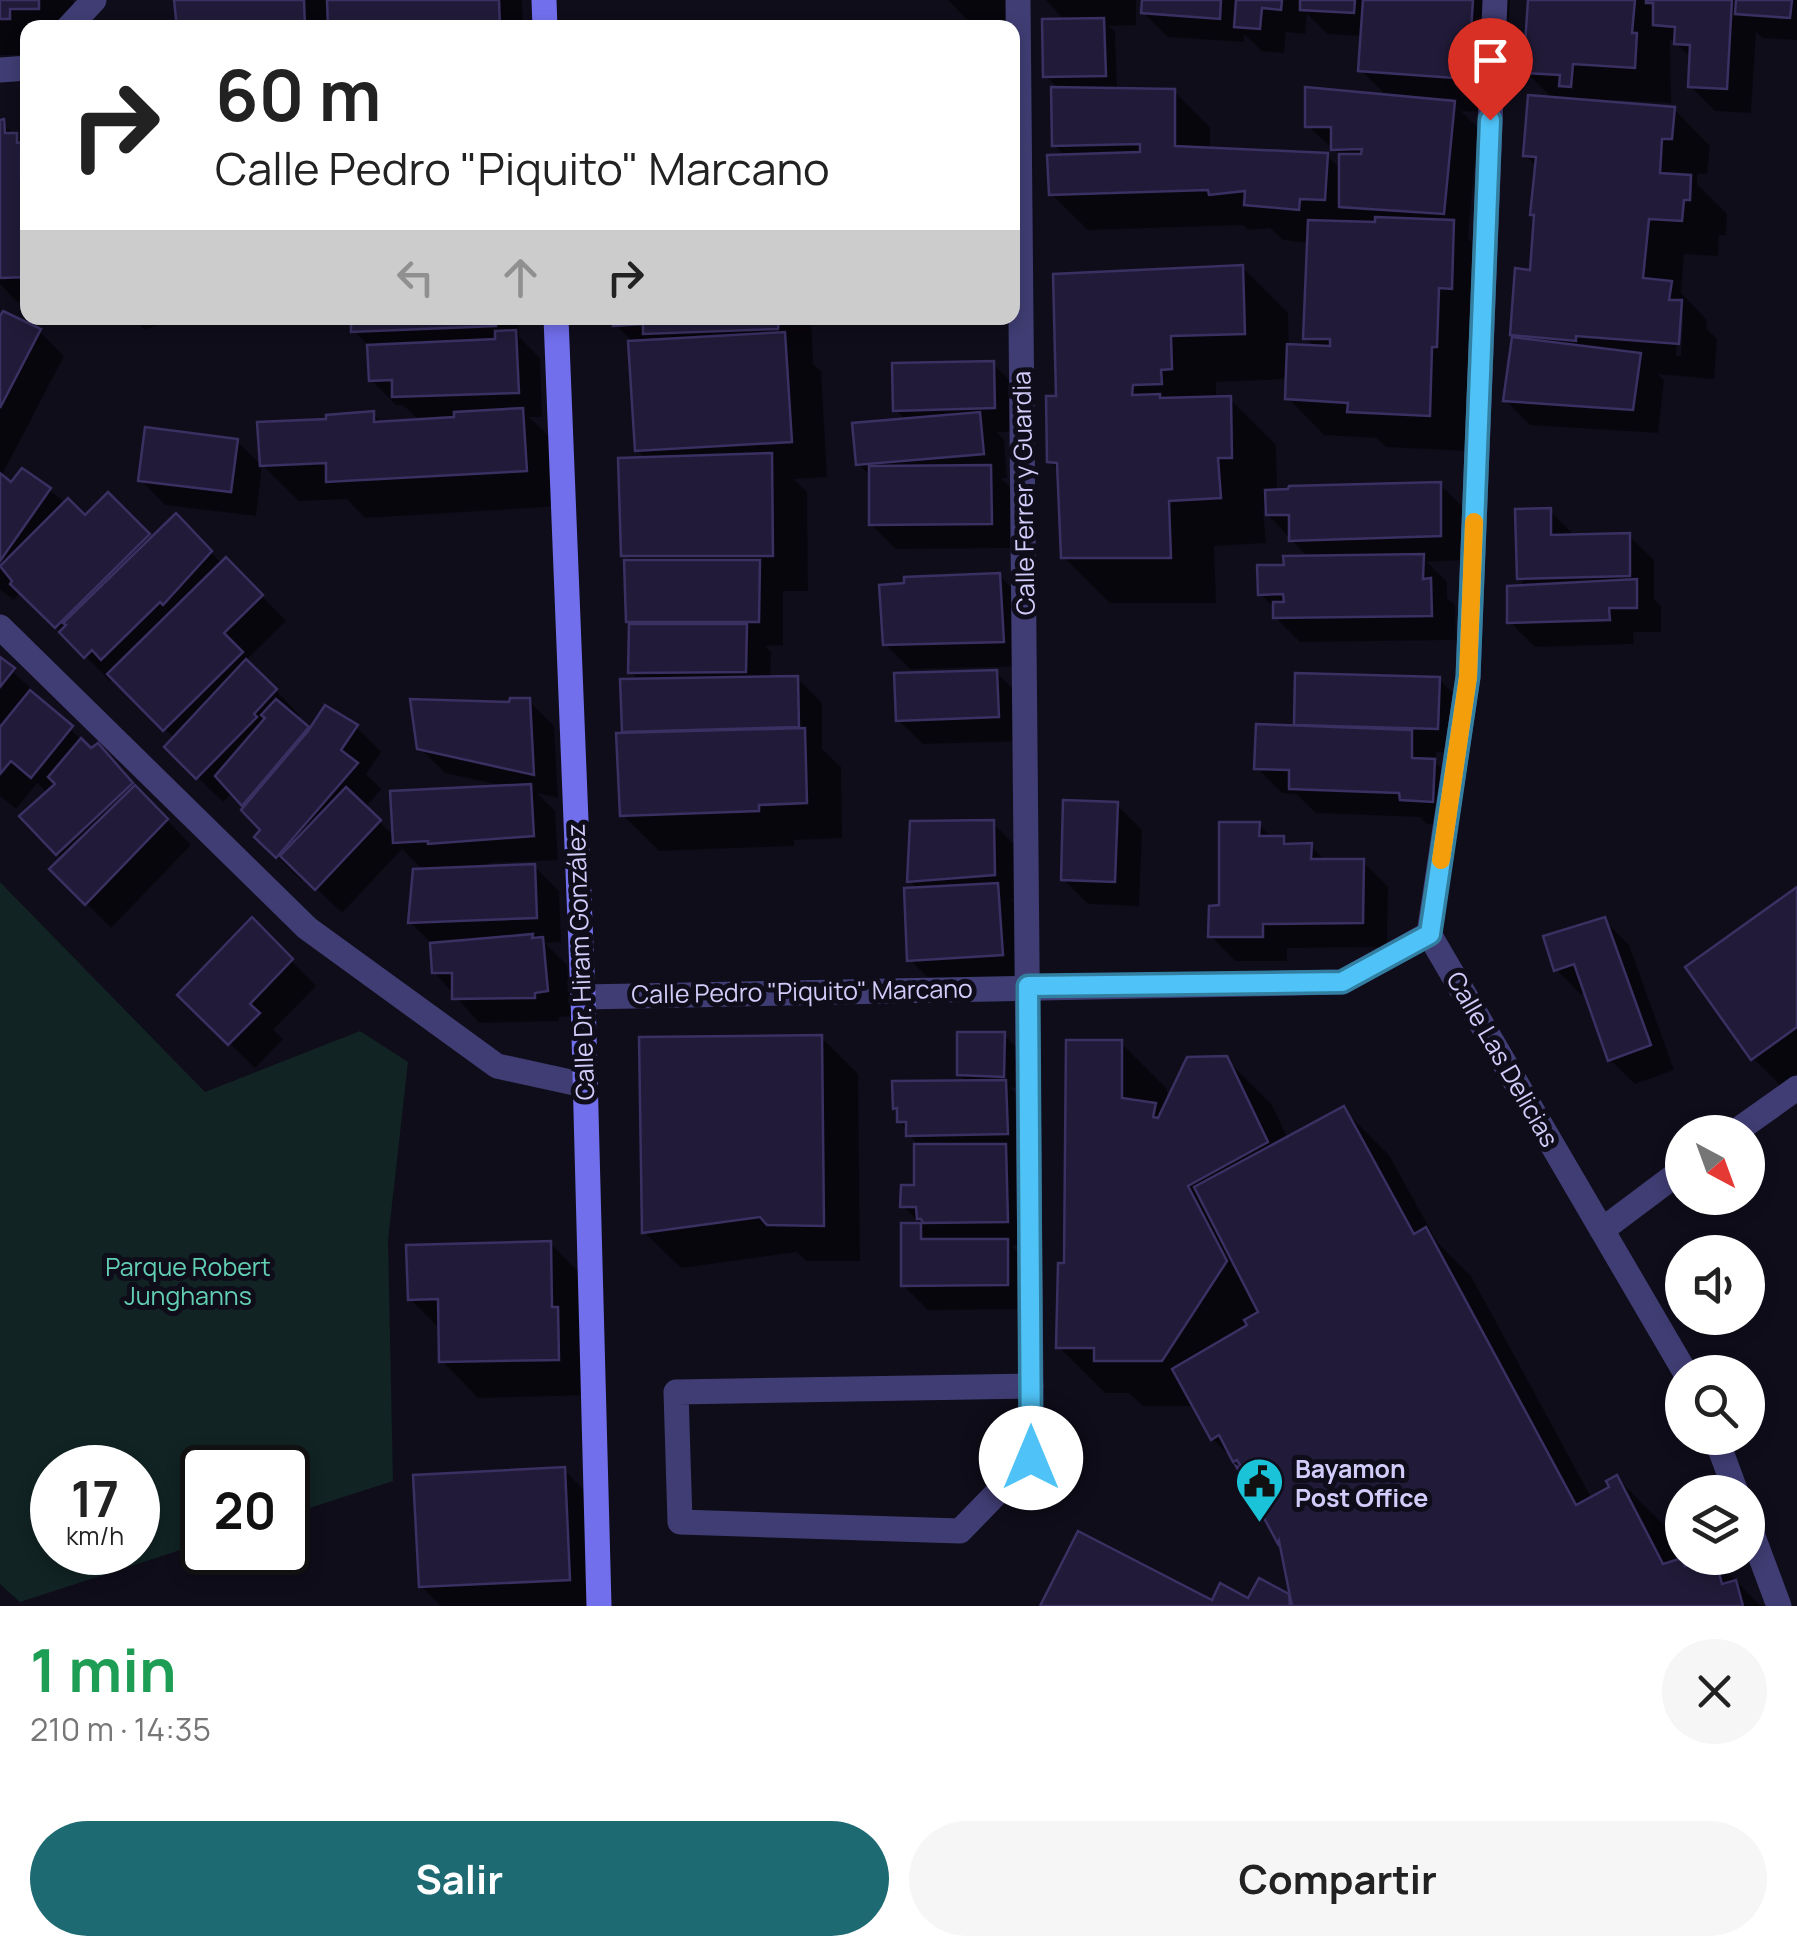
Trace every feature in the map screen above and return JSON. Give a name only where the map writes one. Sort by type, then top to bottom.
[{"type":"street","points":[[75,20],[94,0]]},
{"type":"street","points":[[1430,934],[1468,677],[1495,0]]},
{"type":"street","name":"Calle Ferrer y Guardia","points":[[1020,197],[1028,986],[1031,1386],[1031,1458],[960,1531],[680,1522],[676,1392],[1031,1386]]},
{"type":"street","name":"Calle Dr. Hiram González","points":[[556,325],[582,997],[599,1606]]},
{"type":"street","points":[[0,626],[307,928],[497,1066],[584,1085]]},
{"type":"street","name":"Calle Pedro \"Piquito\" Marcano","points":[[582,997],[1342,982],[1430,934]]},
{"type":"street","name":"Calle Las Delicias","points":[[1430,934],[1675,1355]]},
{"type":"street","points":[[1759,1115],[1797,1088]]},
{"type":"street","points":[[1602,1230],[1665,1183]]},
{"type":"street","points":[[1765,1569],[1779,1606]]},
{"type":"green space","name":"Parque Robert Junghanns","points":[[0,882],[205,1092],[360,1031],[408,1062],[388,1240],[393,1481],[310,1508],[310,1445],[180,1445],[180,1550],[160,1557],[160,1445],[30,1445],[30,1575],[103,1575],[20,1602],[0,1584]]},
{"type":"building","points":[[0,0],[39,0],[39,9],[10,9],[10,19],[0,19]]},
{"type":"building","points":[[174,0],[304,0],[305,20],[176,20]]},
{"type":"building","points":[[327,0],[499,0],[500,20],[328,20]]},
{"type":"building","points":[[1142,0],[1221,0],[1220,19],[1141,13]]},
{"type":"building","points":[[1236,0],[1282,0],[1281,10],[1262,8],[1260,29],[1234,27]]},
{"type":"building","points":[[1300,0],[1355,0],[1354,13],[1300,10]]},
{"type":"building","points":[[1363,0],[1473,0],[1468,79],[1358,71]]},
{"type":"building","points":[[1528,0],[1635,0],[1635,68],[1573,64],[1571,87],[1559,86],[1560,75],[1523,73]]},
{"type":"building","points":[[1646,0],[1732,0],[1727,89],[1688,87],[1690,45],[1674,44],[1675,27],[1653,25],[1653,3]]},
{"type":"building","points":[[1736,0],[1792,0],[1790,18],[1735,14]]},
{"type":"building","points":[[1104,18],[1106,76],[1043,77],[1042,19]]},
{"type":"building","points":[[1051,87],[1175,89],[1175,146],[1328,153],[1325,200],[1300,199],[1299,210],[1244,205],[1245,191],[1209,195],[1208,190],[1049,195],[1047,155],[1140,152],[1140,144],[1052,146]]},
{"type":"building","points":[[1305,87],[1455,101],[1444,214],[1339,207],[1339,154],[1361,154],[1362,149],[1331,150],[1331,127],[1305,127]]},
{"type":"building","points":[[1528,95],[1675,107],[1672,139],[1662,139],[1660,173],[1691,175],[1690,200],[1684,200],[1682,221],[1649,219],[1643,278],[1672,281],[1669,300],[1682,300],[1679,344],[1510,335],[1515,268],[1530,270],[1536,157],[1523,156]]},
{"type":"building","points":[[4,119],[5,133],[17,133],[17,143],[20,142],[20,277],[0,278],[0,120]]},
{"type":"building","points":[[1375,217],[1454,220],[1452,289],[1439,288],[1430,416],[1347,412],[1348,403],[1285,399],[1287,344],[1330,346],[1330,339],[1303,339],[1308,220],[1375,222]]},
{"type":"building","points":[[1243,265],[1245,334],[1171,336],[1172,369],[1161,370],[1162,384],[1133,385],[1132,395],[1231,396],[1232,458],[1218,458],[1221,498],[1169,501],[1171,558],[1061,558],[1057,463],[1047,462],[1046,396],[1056,396],[1053,274]]},
{"type":"building","points":[[3,311],[20,319],[20,325],[41,329],[0,408]]},
{"type":"building","points":[[351,325],[496,326],[351,332]]},
{"type":"building","points":[[643,325],[778,325],[778,329],[643,334]]},
{"type":"building","points":[[516,330],[519,393],[392,397],[392,380],[369,381],[367,345],[495,339],[495,331]]},
{"type":"building","points":[[785,332],[792,442],[635,451],[628,341]]},
{"type":"building","points":[[1512,337],[1641,353],[1633,410],[1503,401]]},
{"type":"building","points":[[994,361],[995,408],[893,411],[892,363]]},
{"type":"building","points":[[523,408],[527,471],[326,482],[326,463],[260,466],[257,422],[326,419],[326,415],[374,411],[374,422]]},
{"type":"building","points":[[980,412],[984,454],[856,465],[852,423]]},
{"type":"building","points":[[145,427],[238,439],[231,492],[138,481]]},
{"type":"building","points":[[772,453],[773,556],[621,556],[618,458]]},
{"type":"building","points":[[991,465],[992,524],[869,525],[869,466]]},
{"type":"building","points":[[22,468],[51,488],[0,561],[0,473],[11,482]]},
{"type":"building","points":[[1441,482],[1441,536],[1289,541],[1289,515],[1266,515],[1265,490]]},
{"type":"building","points":[[108,492],[150,534],[55,628],[10,584],[12,581],[0,566],[68,498],[85,515]]},
{"type":"building","points":[[1551,508],[1551,535],[1630,533],[1630,576],[1517,579],[1515,509]]},
{"type":"building","points":[[176,513],[212,551],[163,605],[160,602],[101,660],[92,650],[84,658],[59,632],[66,625],[63,623]]},
{"type":"building","points":[[1424,554],[1423,579],[1431,578],[1432,616],[1273,618],[1273,602],[1284,602],[1283,594],[1258,595],[1257,565],[1284,565],[1283,556]]},
{"type":"building","points":[[226,557],[263,595],[224,633],[243,652],[163,731],[107,674]]},
{"type":"building","points":[[624,560],[760,560],[759,622],[626,622]]},
{"type":"building","points":[[1000,573],[1004,642],[883,645],[879,585],[904,583],[904,577]]},
{"type":"building","points":[[1637,579],[1637,608],[1609,608],[1610,620],[1507,623],[1507,586]]},
{"type":"building","points":[[629,624],[747,624],[746,672],[628,673]]},
{"type":"building","points":[[0,657],[15,668],[0,687]]},
{"type":"building","points":[[246,659],[277,689],[254,714],[257,717],[196,779],[164,747]]},
{"type":"building","points":[[997,670],[999,717],[896,721],[894,673]]},
{"type":"building","points":[[1295,673],[1440,677],[1438,729],[1294,725]]},
{"type":"building","points":[[798,676],[799,727],[622,732],[620,679]]},
{"type":"building","points":[[30,690],[73,726],[31,778],[11,761],[0,774],[0,727]]},
{"type":"building","points":[[510,698],[530,698],[534,775],[417,749],[410,699],[509,702]]},
{"type":"building","points":[[276,699],[309,727],[242,806],[215,776],[265,718],[261,715]]},
{"type":"building","points":[[325,705],[358,725],[341,750],[358,763],[276,858],[254,837],[260,830],[241,810]]},
{"type":"building","points":[[1256,724],[1412,730],[1412,758],[1435,759],[1433,802],[1400,800],[1399,793],[1289,789],[1289,770],[1254,769]]},
{"type":"building","points":[[805,728],[807,803],[759,805],[759,811],[620,816],[616,733]]},
{"type":"building","points":[[81,738],[91,748],[98,743],[133,783],[56,855],[19,816],[55,784],[48,777]]},
{"type":"building","points":[[531,784],[534,836],[393,843],[390,791]]},
{"type":"building","points":[[135,785],[168,819],[85,905],[49,869]]},
{"type":"building","points":[[346,787],[381,820],[315,890],[280,856]]},
{"type":"building","points":[[1063,800],[1118,802],[1115,882],[1061,880]]},
{"type":"building","points":[[994,820],[995,875],[907,882],[910,821]]},
{"type":"building","points":[[1219,822],[1260,822],[1259,836],[1284,836],[1284,844],[1312,843],[1311,859],[1364,859],[1363,923],[1263,924],[1263,937],[1208,937],[1209,906],[1219,905]]},
{"type":"building","points":[[535,864],[537,918],[408,923],[413,869]]},
{"type":"building","points":[[998,883],[1003,955],[907,961],[904,888]]},
{"type":"building","points":[[1797,887],[1797,1027],[1751,1060],[1685,967]]},
{"type":"building","points":[[252,917],[293,959],[250,1004],[260,1013],[228,1045],[177,995]]},
{"type":"building","points":[[1605,917],[1651,1045],[1608,1061],[1574,964],[1554,971],[1543,936]]},
{"type":"building","points":[[533,934],[532,938],[543,937],[548,991],[535,993],[535,998],[452,999],[452,973],[432,973],[430,943]]},
{"type":"building","points":[[957,1032],[1005,1032],[1004,1077],[957,1075]]},
{"type":"building","points":[[822,1035],[824,1226],[767,1225],[760,1217],[642,1233],[639,1037]]},
{"type":"building","points":[[1066,1040],[1122,1040],[1122,1098],[1156,1103],[1153,1117],[1158,1118],[1187,1057],[1227,1056],[1268,1142],[1188,1186],[1227,1261],[1162,1361],[1094,1361],[1094,1348],[1056,1348],[1058,1263],[1064,1263]]},
{"type":"building","points":[[1006,1080],[1008,1134],[906,1136],[906,1122],[897,1122],[892,1081]]},
{"type":"building","points":[[1344,1106],[1414,1234],[1426,1227],[1576,1505],[1609,1487],[1606,1481],[1617,1475],[1665,1563],[1665,1575],[1720,1575],[1722,1584],[1736,1580],[1743,1606],[1292,1606],[1279,1541],[1278,1544],[1236,1466],[1243,1470],[1237,1460],[1233,1462],[1219,1435],[1211,1440],[1172,1369],[1247,1325],[1244,1320],[1258,1312],[1194,1187]]},
{"type":"building","points":[[914,1144],[1006,1144],[1008,1222],[923,1223],[917,1219],[916,1207],[900,1207],[901,1185],[914,1185]]},
{"type":"building","points":[[901,1223],[921,1223],[921,1239],[1008,1239],[1008,1285],[901,1286]]},
{"type":"building","points":[[551,1241],[552,1307],[558,1307],[559,1360],[439,1362],[438,1299],[408,1300],[406,1245]]},
{"type":"building","points":[[565,1467],[570,1580],[419,1587],[413,1475]]},
{"type":"building","points":[[1078,1531],[1212,1600],[1220,1583],[1248,1598],[1259,1578],[1289,1594],[1290,1606],[1040,1606]]},
{"type":"slow traffic","points":[[1441,860],[1468,677],[1474,522]]},
{"type":"place","name":"Bayamon Post Office","points":[[1260,1524]]},
{"type":"route","points":[[1031,1458],[1028,986],[1342,982],[1430,934],[1468,677],[1490,120]]}]
